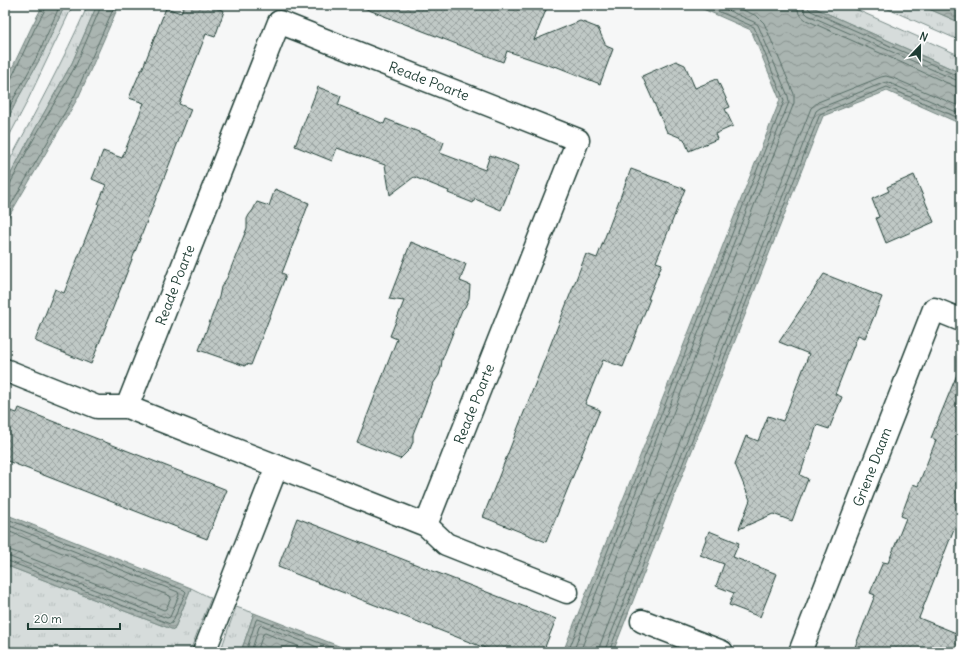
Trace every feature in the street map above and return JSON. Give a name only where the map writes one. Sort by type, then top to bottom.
[{"type":"street","name":"Reade Poarte","points":[[128,407],[279,22],[578,140],[426,526]]},
{"type":"street","name":"Griene Daam","points":[[800,652],[934,309],[961,320]]},
{"type":"street","points":[[5,370],[97,406],[128,407],[426,526],[446,544],[567,592]]},
{"type":"street","points":[[204,652],[277,466]]},
{"type":"street","points":[[642,621],[722,652]]},
{"type":"green space","points":[[65,5],[73,5],[25,106],[5,144],[5,125],[42,55]]},
{"type":"green space","points":[[88,5],[97,5],[72,63],[5,185],[5,169],[58,67]]},
{"type":"green space","points":[[808,5],[846,5],[961,56],[961,73]]},
{"type":"green space","points":[[879,5],[920,5],[961,23],[961,41]]},
{"type":"green space","points":[[5,565],[174,630],[191,588],[211,598],[192,646],[187,652],[11,652],[5,650]]},
{"type":"green space","points":[[236,607],[254,613],[241,652],[220,652]]},
{"type":"water","points":[[43,5],[65,5],[42,55],[5,125],[5,83]]},
{"type":"water","points":[[97,5],[119,5],[79,96],[5,223],[5,185],[72,63]]},
{"type":"water","points":[[694,5],[808,5],[961,73],[961,124],[887,91],[823,116],[613,652],[563,652],[780,100],[751,30]]},
{"type":"water","points":[[920,5],[961,5],[961,23],[959,22]]},
{"type":"water","points":[[5,514],[191,588],[174,630],[5,565]]},
{"type":"water","points":[[254,613],[354,652],[241,652]]},
{"type":"building","points":[[184,5],[209,5],[224,11],[215,37],[206,34],[179,104],[191,109],[91,364],[35,341],[55,289],[64,293],[106,185],[92,179],[103,151],[122,158],[144,103],[129,98],[142,70],[166,8],[181,13]]},
{"type":"building","points":[[362,5],[548,5],[534,40],[580,21],[598,28],[606,46],[613,49],[600,84],[555,66],[554,67],[507,51],[503,62],[361,7]]},
{"type":"building","points":[[676,61],[685,65],[695,88],[717,79],[730,107],[725,109],[733,126],[715,134],[717,139],[689,151],[684,139],[667,132],[642,76]]},
{"type":"building","points":[[318,87],[341,96],[338,105],[384,124],[386,119],[444,142],[440,153],[485,170],[490,155],[519,166],[501,210],[475,199],[473,203],[448,193],[449,191],[414,177],[390,195],[385,165],[337,148],[332,161],[295,146]]},
{"type":"building","points":[[631,169],[685,189],[656,262],[662,264],[623,367],[603,360],[585,404],[600,410],[546,542],[483,517],[586,254],[597,258]]},
{"type":"building","points":[[914,175],[934,222],[886,243],[876,218],[879,217],[872,199],[889,191],[887,187]]},
{"type":"building","points":[[275,189],[309,203],[282,273],[286,275],[251,365],[246,364],[245,366],[199,350],[219,297],[221,287],[227,278],[247,228],[247,219],[257,202],[269,206]]},
{"type":"building","points":[[411,242],[466,264],[460,281],[470,285],[469,298],[462,310],[442,360],[439,375],[433,384],[413,434],[413,442],[410,449],[400,459],[357,442],[397,339],[390,336],[404,301],[389,299]]},
{"type":"building","points":[[824,274],[882,297],[865,338],[858,335],[835,394],[842,397],[829,429],[817,425],[800,475],[808,479],[792,521],[773,514],[739,529],[750,500],[735,464],[746,436],[758,441],[768,416],[783,421],[809,354],[779,342]]},
{"type":"building","points":[[960,367],[961,511],[919,618],[961,635],[961,652],[853,652],[875,595],[870,593],[883,562],[888,563],[906,518],[901,516],[913,484],[918,486],[936,440],[931,438]]},
{"type":"building","points":[[19,408],[227,490],[207,539],[5,460],[5,425],[11,411],[17,413]]},
{"type":"building","points":[[297,518],[556,619],[543,652],[495,652],[278,567]]},
{"type":"building","points":[[709,531],[739,543],[733,557],[777,574],[760,617],[729,605],[734,593],[716,586],[724,564],[700,555]]}]
